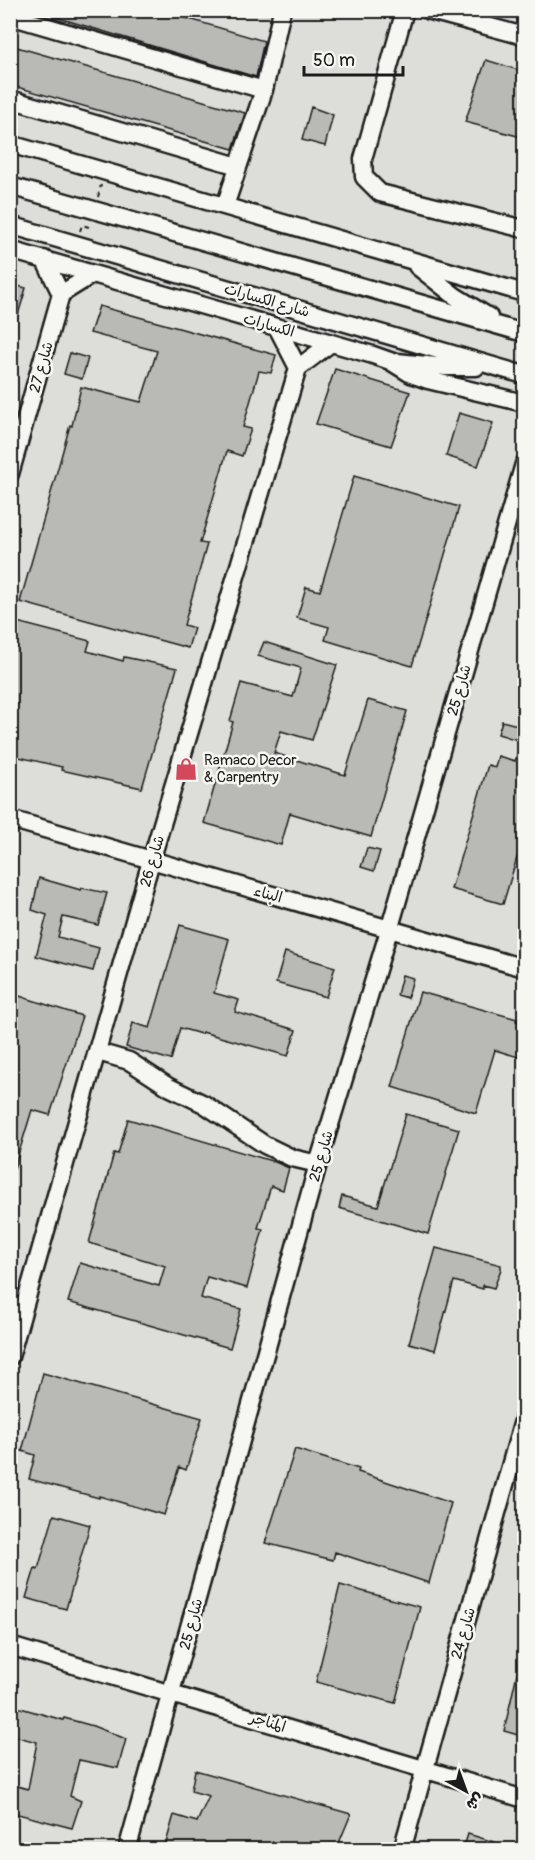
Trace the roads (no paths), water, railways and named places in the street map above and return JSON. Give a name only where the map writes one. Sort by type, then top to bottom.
[{"type":"street","points":[[405,10],[363,159],[364,177],[380,193],[525,229]]},
{"type":"street","points":[[427,10],[525,36]]},
{"type":"street","points":[[225,206],[264,90],[277,12]]},
{"type":"street","points":[[10,16],[264,90]]},
{"type":"street","points":[[10,99],[238,166]]},
{"type":"street","points":[[10,144],[525,293]]},
{"type":"street","points":[[10,186],[518,331]]},
{"type":"street","name":"شارع الكسارات","points":[[10,225],[525,375]]},
{"type":"street","name":"الكسارات","points":[[10,250],[390,361],[411,374],[428,380],[519,401]]},
{"type":"street","points":[[44,260],[61,294],[93,274]]},
{"type":"street","points":[[411,261],[455,296],[518,331]]},
{"type":"street","name":"شارع 27","points":[[10,474],[61,294]]},
{"type":"street","points":[[277,327],[298,368],[332,343]]},
{"type":"street","points":[[390,361],[446,367],[495,367]]},
{"type":"street","name":"شارع 26","points":[[10,1357],[151,861],[298,368]]},
{"type":"street","points":[[519,401],[525,414]]},
{"type":"street","name":"شارع 25","points":[[127,1850],[318,1164],[525,465]]},
{"type":"street","name":"البناء","points":[[10,819],[151,861],[390,927],[525,968]]},
{"type":"street","points":[[98,1052],[129,1061],[169,1087],[204,1104],[266,1145],[292,1158],[318,1164]]},
{"type":"street","name":"شارع 24","points":[[402,1850],[525,1417]]},
{"type":"street","name":"المناجر","points":[[10,1646],[525,1799]]},
{"type":"place","name":"Ramaco Decor & Carpentry","points":[[186,769]]}]
